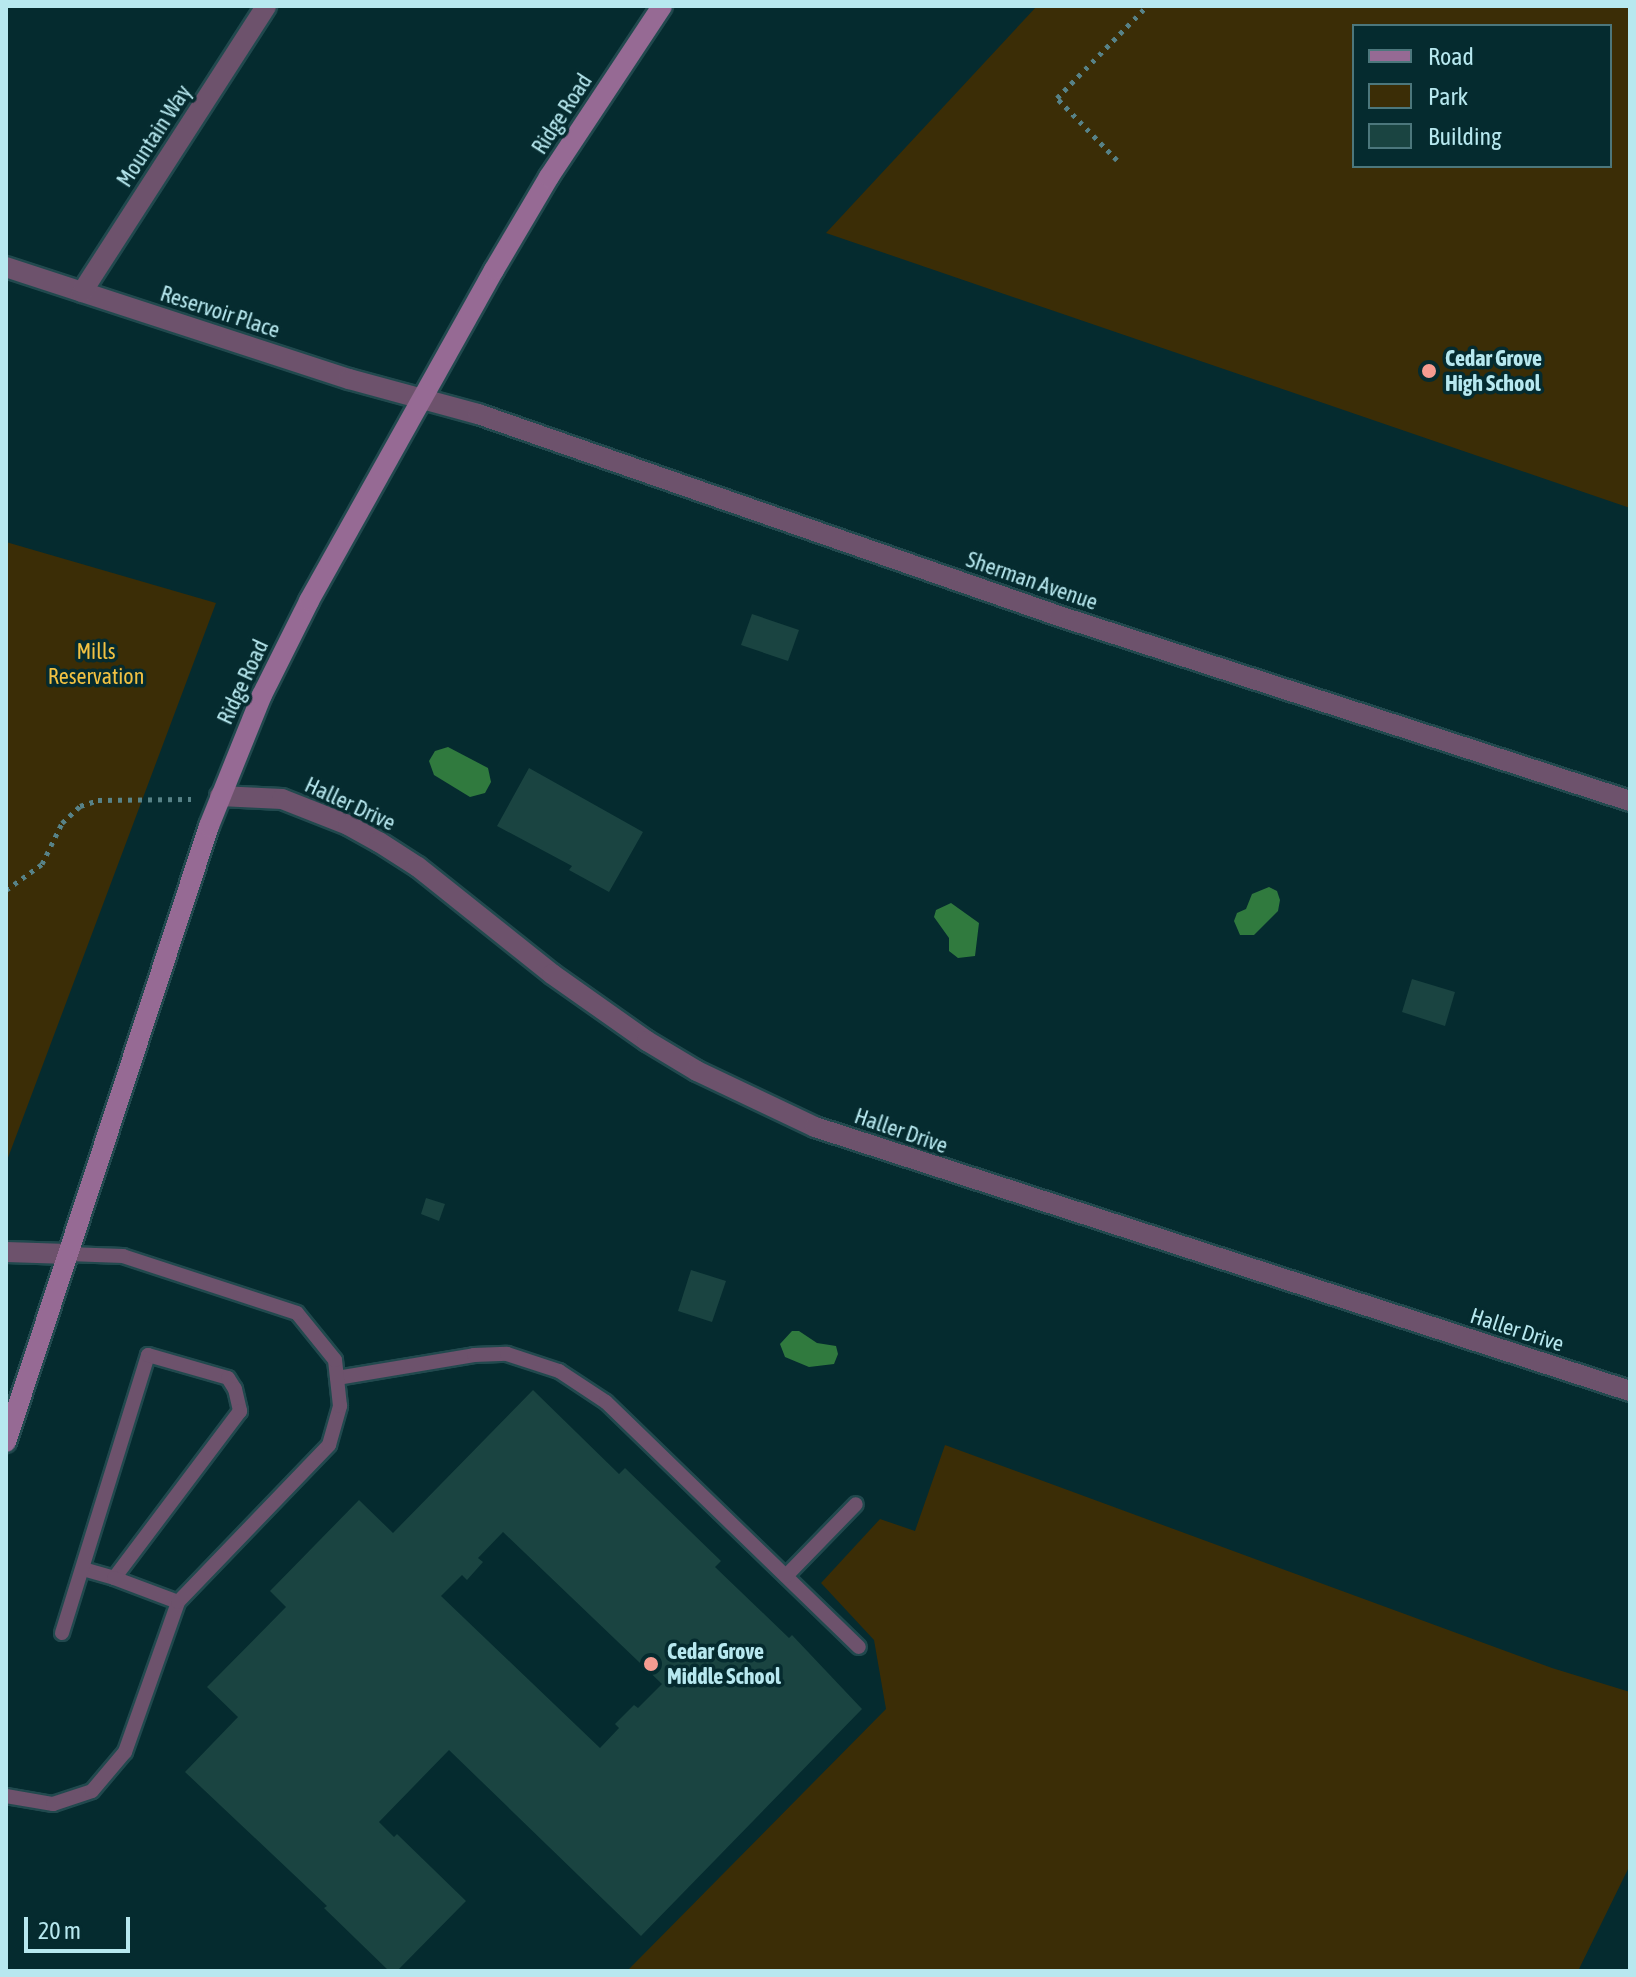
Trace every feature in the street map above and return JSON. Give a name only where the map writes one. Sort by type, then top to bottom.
[{"type":"main road","name":"Ridge Road","points":[[6,1442],[220,796],[285,647],[420,398],[549,177],[662,6]]},
{"type":"street","name":"Mountain Way","points":[[82,292],[266,6]]},
{"type":"street","name":"Reservoir Place","points":[[6,267],[349,379],[420,398]]},
{"type":"street","name":"Sherman Avenue","points":[[420,398],[478,414],[1074,621],[1630,801]]},
{"type":"street","name":"Haller Drive","points":[[220,796],[282,799],[337,820],[379,842],[418,867],[552,974],[647,1041],[697,1071],[815,1127],[1630,1391]]},
{"type":"street","points":[[6,1252],[68,1254]]},
{"type":"lane","points":[[6,1796],[53,1804],[92,1791],[125,1752],[178,1602],[329,1445],[340,1406],[335,1360],[297,1313],[123,1256],[68,1254]]},
{"type":"lane","points":[[337,1378],[474,1355],[507,1354],[559,1371],[606,1402],[859,1647]]},
{"type":"lane","points":[[62,1633],[148,1355],[228,1378],[235,1389],[240,1411],[114,1578]]},
{"type":"lane","points":[[786,1576],[856,1504]]},
{"type":"lane","points":[[83,1569],[178,1602]]},
{"type":"path","points":[[1117,160],[1057,98],[1147,6]]},
{"type":"path","points":[[6,890],[42,864],[62,823],[80,806],[98,800],[166,802],[220,796]]},
{"type":"green space","name":"Cedar Grove High School","points":[[1037,6],[1630,6],[1630,508],[826,233]]},
{"type":"green space","name":"Mills Reservation","points":[[6,542],[216,603],[6,1163]]},
{"type":"green space","points":[[945,1445],[1552,1668],[1630,1692],[1630,1865],[1578,1971],[627,1971],[886,1709],[874,1640],[821,1583],[880,1519],[915,1531]]},
{"type":"shaded area","points":[[448,747],[488,768],[491,782],[485,793],[470,797],[434,775],[429,761],[435,751]]},
{"type":"shaded area","points":[[1269,887],[1277,891],[1280,900],[1278,911],[1254,935],[1240,935],[1234,921],[1237,913],[1246,909],[1252,894]]},
{"type":"shaded area","points":[[951,903],[979,923],[975,956],[958,958],[949,951],[949,938],[934,917],[936,910]]},
{"type":"shaded area","points":[[792,1331],[799,1331],[817,1343],[836,1346],[838,1354],[834,1364],[809,1367],[785,1357],[780,1344]]},
{"type":"building","points":[[752,614],[799,630],[788,661],[741,645]]},
{"type":"building","points":[[529,768],[643,832],[609,892],[569,870],[572,866],[497,826]]},
{"type":"building","points":[[1412,979],[1455,992],[1445,1026],[1402,1012]]},
{"type":"building","points":[[426,1198],[445,1204],[439,1221],[421,1214]]},
{"type":"building","points":[[691,1270],[726,1281],[712,1322],[678,1311]]},
{"type":"building","points":[[533,1390],[619,1474],[625,1468],[721,1561],[715,1567],[789,1638],[792,1635],[862,1709],[641,1936],[449,1750],[379,1822],[394,1837],[397,1834],[466,1901],[397,1971],[389,1971],[324,1908],[327,1906],[185,1772],[238,1717],[207,1687],[286,1607],[270,1591],[359,1500],[393,1533]],"holes":[[[503,1532],[662,1684],[638,1708],[634,1705],[615,1724],[619,1728],[600,1748],[441,1596],[462,1575],[467,1580],[483,1562],[478,1558]]]},
{"type":"place","name":"Cedar Grove High School","points":[[1429,371]]},
{"type":"place","name":"Cedar Grove Middle School","points":[[651,1664]]}]
